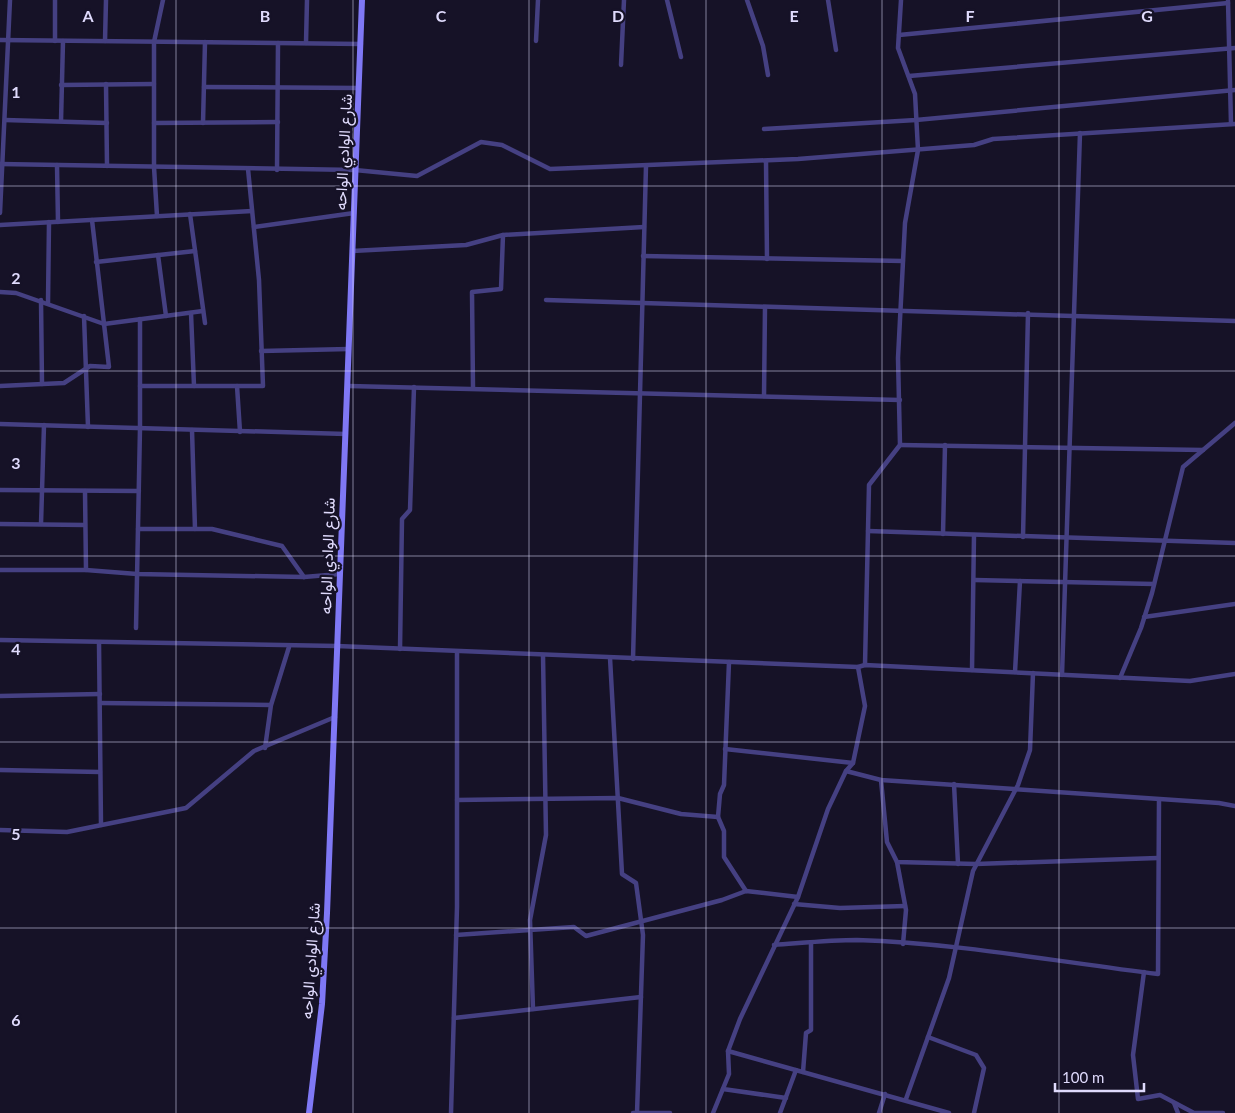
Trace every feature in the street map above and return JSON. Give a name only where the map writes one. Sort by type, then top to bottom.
[{"type":"main road","name":"شارع الوادي الواحه","points":[[309,1113],[322,1004],[335,717],[362,0]]},
{"type":"street","points":[[0,213],[10,0]]},
{"type":"street","points":[[55,0],[55,41]]},
{"type":"street","points":[[105,41],[106,0]]},
{"type":"street","points":[[157,216],[154,167],[154,42],[163,0]]},
{"type":"street","points":[[306,44],[307,0]]},
{"type":"street","points":[[536,41],[538,0]]},
{"type":"street","points":[[621,65],[624,0]]},
{"type":"street","points":[[667,0],[681,57]]},
{"type":"street","points":[[747,0],[763,46],[768,75]]},
{"type":"street","points":[[828,0],[836,50]]},
{"type":"street","points":[[865,665],[869,485],[900,445],[898,358],[905,223],[918,150],[915,94],[898,48],[901,0]]},
{"type":"street","points":[[1,164],[355,170],[417,176],[481,142],[502,145],[550,169],[766,161],[974,145],[994,139],[1233,124],[1228,1],[899,35]]},
{"type":"street","points":[[0,40],[361,44]]},
{"type":"street","points":[[61,121],[62,41]]},
{"type":"street","points":[[203,123],[205,42]]},
{"type":"street","points":[[277,170],[278,43]]},
{"type":"street","points":[[909,76],[1235,48]]},
{"type":"street","points":[[106,84],[107,166]]},
{"type":"street","points":[[61,85],[154,84]]},
{"type":"street","points":[[204,87],[359,88]]},
{"type":"street","points":[[764,130],[916,120],[1232,91]]},
{"type":"street","points":[[4,120],[107,122]]},
{"type":"street","points":[[154,123],[278,122]]},
{"type":"street","points":[[1062,675],[1080,134]]},
{"type":"street","points":[[766,161],[767,259]]},
{"type":"street","points":[[57,165],[58,222]]},
{"type":"street","points":[[633,659],[646,166]]},
{"type":"street","points":[[140,386],[263,386],[259,280],[248,169]]},
{"type":"street","points":[[0,225],[252,211]]},
{"type":"street","points":[[254,227],[354,213]]},
{"type":"street","points":[[190,214],[205,323]]},
{"type":"street","points":[[0,386],[64,383],[90,366],[109,367],[92,220]]},
{"type":"street","points":[[48,303],[49,222]]},
{"type":"street","points":[[352,251],[466,245],[503,235],[644,227]]},
{"type":"street","points":[[473,388],[472,292],[501,290],[503,235]]},
{"type":"street","points":[[96,262],[195,251]]},
{"type":"street","points":[[158,255],[166,316]]},
{"type":"street","points":[[644,256],[903,261]]},
{"type":"street","points":[[0,292],[16,293],[41,300],[104,324],[203,311]]},
{"type":"street","points":[[41,300],[42,384]]},
{"type":"street","points":[[546,300],[1235,321]]},
{"type":"street","points":[[764,396],[765,307]]},
{"type":"street","points":[[191,313],[194,386]]},
{"type":"street","points":[[1023,536],[1028,314]]},
{"type":"street","points":[[84,316],[88,427]]},
{"type":"street","points":[[136,628],[140,319]]},
{"type":"street","points":[[262,351],[349,350]]},
{"type":"street","points":[[237,386],[240,432]]},
{"type":"street","points":[[348,386],[900,400]]},
{"type":"street","points":[[400,649],[402,519],[410,510],[414,387]]},
{"type":"street","points":[[1120,678],[1144,617],[1154,584],[1183,467],[1235,423]]},
{"type":"street","points":[[0,424],[346,434]]},
{"type":"street","points":[[41,524],[44,425]]},
{"type":"street","points":[[192,430],[196,529]]},
{"type":"street","points":[[900,445],[1203,450]]},
{"type":"street","points":[[943,534],[945,445]]},
{"type":"street","points":[[0,490],[139,491]]},
{"type":"street","points":[[85,491],[86,570]]},
{"type":"street","points":[[0,524],[85,525]]},
{"type":"street","points":[[138,529],[212,529],[282,546],[304,577]]},
{"type":"street","points":[[868,531],[1235,543]]},
{"type":"street","points":[[972,670],[974,535]]},
{"type":"street","points":[[0,570],[86,570],[137,574],[304,577],[340,574]]},
{"type":"street","points":[[974,580],[1154,584]]},
{"type":"street","points":[[1015,672],[1020,581]]},
{"type":"street","points":[[1144,617],[1235,604]]},
{"type":"street","points":[[0,640],[289,647],[337,646],[633,659],[858,667],[865,665],[1190,681],[1235,674]]},
{"type":"street","points":[[100,643],[100,825]]},
{"type":"street","points":[[264,748],[271,705],[289,647]]},
{"type":"street","points":[[451,1113],[456,934],[457,652]]},
{"type":"street","points":[[533,1009],[530,920],[546,835],[543,655]]},
{"type":"street","points":[[610,658],[622,874],[636,883],[643,935],[637,1113]]},
{"type":"street","points":[[729,662],[724,785],[720,794],[718,817],[724,831],[724,857],[746,891]]},
{"type":"street","points":[[713,1113],[728,1074],[728,1052],[774,945],[798,897],[828,809],[846,771],[853,763],[865,706],[858,667]]},
{"type":"street","points":[[906,1099],[949,978],[972,871],[1016,788],[1030,750],[1033,673]]},
{"type":"street","points":[[0,696],[100,694]]},
{"type":"street","points":[[100,703],[271,705]]},
{"type":"street","points":[[0,830],[67,832],[186,808],[254,751],[335,717]]},
{"type":"street","points":[[726,749],[853,763]]},
{"type":"street","points":[[0,770],[100,772]]},
{"type":"street","points":[[846,771],[881,780],[1016,788],[1219,803],[1235,806]]},
{"type":"street","points":[[881,780],[887,842],[897,862],[905,906],[903,944]]},
{"type":"street","points":[[954,784],[958,864]]},
{"type":"street","points":[[457,800],[618,798],[681,814],[718,817]]},
{"type":"street","points":[[774,945],[857,940],[956,948],[1158,974],[1159,800]]},
{"type":"street","points":[[897,862],[976,864],[1158,858]]},
{"type":"street","points":[[456,934],[574,927],[586,936],[722,900],[746,891],[798,897]]},
{"type":"street","points":[[794,904],[840,908],[905,906]]},
{"type":"street","points":[[803,1072],[806,1033],[811,1030],[811,943]]},
{"type":"street","points":[[1144,972],[1133,1055],[1138,1099],[1160,1095],[1194,1113],[1223,1113]]},
{"type":"street","points":[[454,1018],[641,997]]},
{"type":"street","points":[[928,1038],[976,1055],[984,1068],[974,1113]]},
{"type":"street","points":[[728,1052],[906,1099],[949,1113]]},
{"type":"street","points":[[780,1113],[796,1070]]},
{"type":"street","points":[[723,1089],[786,1098]]},
{"type":"street","points":[[879,1113],[885,1094]]},
{"type":"street","points":[[1174,1103],[1178,1113]]},
{"type":"street","points":[[633,1113],[670,1113]]}]
